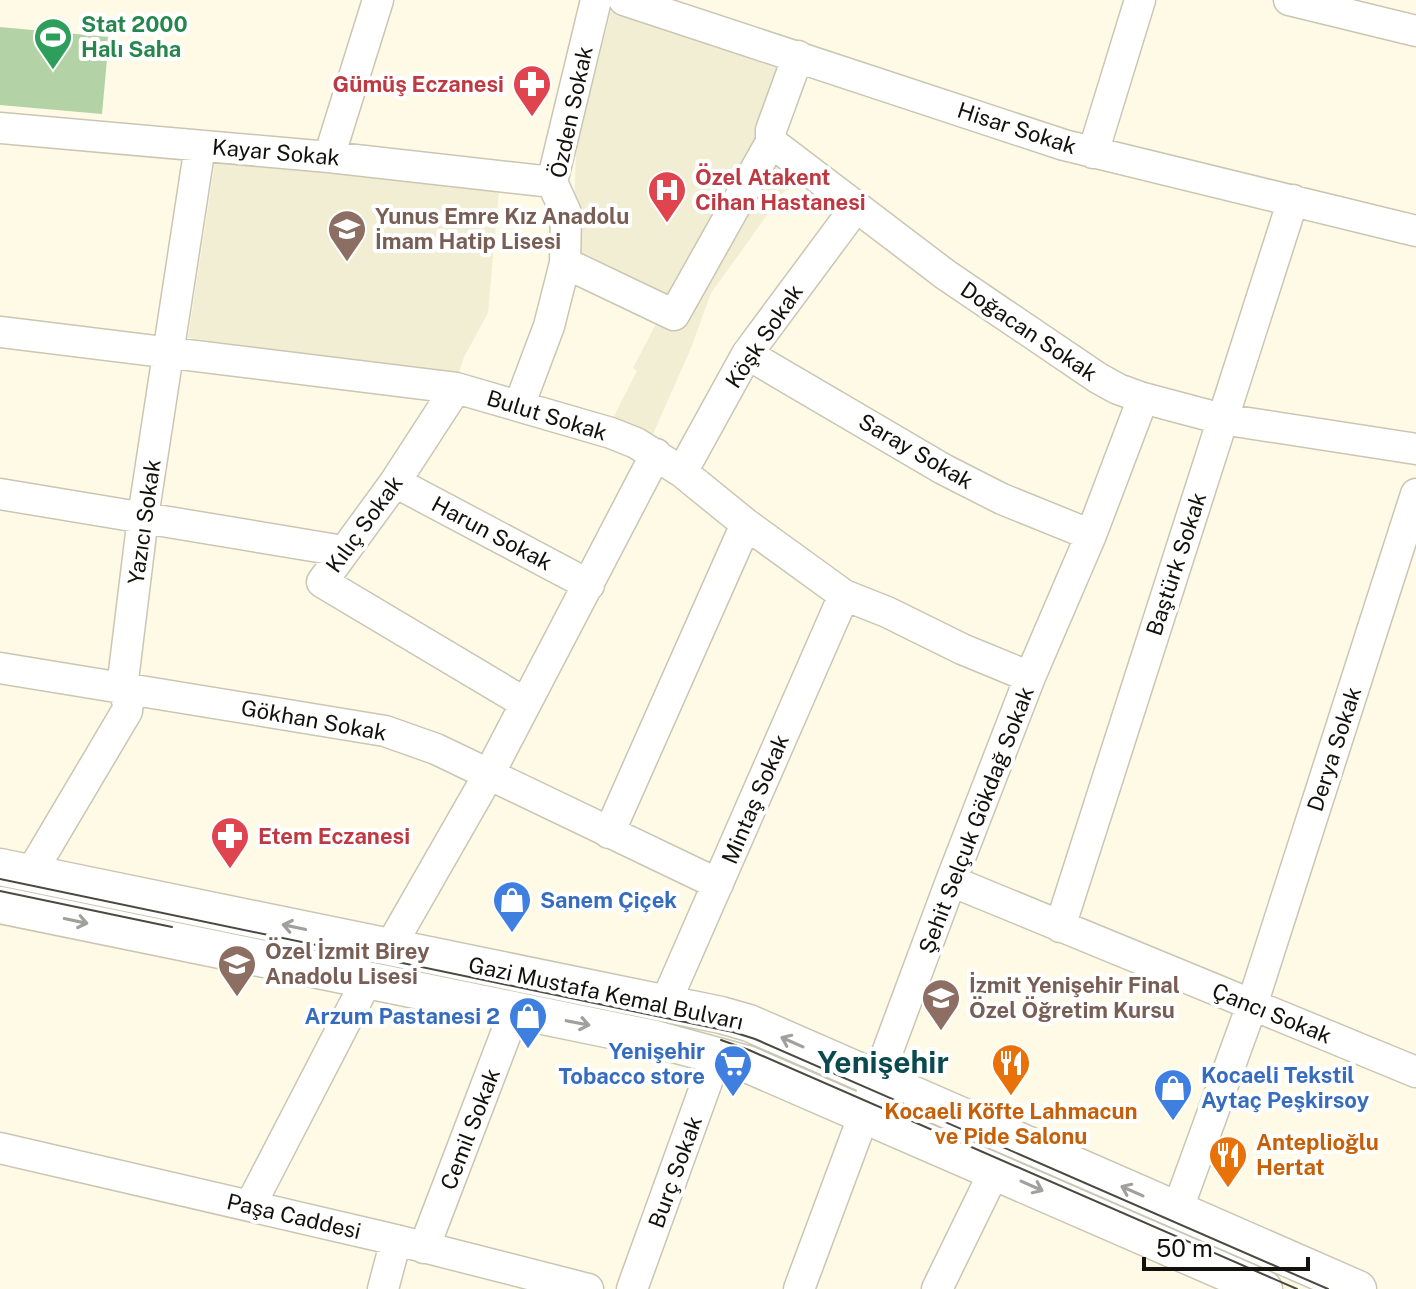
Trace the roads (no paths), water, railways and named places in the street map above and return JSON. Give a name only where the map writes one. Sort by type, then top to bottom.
[{"type":"main road","name":"Gazi Mustafa Kemal Bulvarı","points":[[16,870],[749,1023],[1358,1289]]},
{"type":"main road","name":"Gazi Mustafa Kemal Bulvarı","points":[[0,905],[717,1054],[995,1170],[1264,1289]]},
{"type":"street","points":[[329,157],[378,0]]},
{"type":"street","name":"Özden Sokak","points":[[519,406],[549,326],[565,263],[566,213],[552,182],[596,0]]},
{"type":"street","name":"Hisar Sokak","points":[[624,0],[1093,153],[1416,231]]},
{"type":"street","points":[[1093,153],[1140,0]]},
{"type":"street","points":[[1289,0],[1416,31]]},
{"type":"street","points":[[565,263],[674,315],[771,142],[771,130],[798,56]]},
{"type":"street","name":"Kayar Sokak","points":[[0,128],[329,157],[552,182]]},
{"type":"street","name":"Doğacan Sokak","points":[[771,142],[946,275],[1098,378],[1143,398],[1222,419],[1416,449]]},
{"type":"street","name":"Yazıcı Sokak","points":[[16,870],[127,711],[128,702],[122,688],[143,517],[200,146]]},
{"type":"street","name":"Baştürk Sokak","points":[[1060,927],[1293,200]]},
{"type":"street","name":"Köşk Sokak","points":[[682,472],[747,354],[856,207]]},
{"type":"street","name":"Bulut Sokak","points":[[0,332],[456,388],[611,433],[656,454],[682,472],[746,524],[844,595],[1030,677]]},
{"type":"street","name":"Saray Sokak","points":[[747,354],[943,469],[1002,499],[1091,535]]},
{"type":"street","name":"Kılıç Sokak","points":[[456,388],[395,482],[322,582],[525,703]]},
{"type":"street","name":"Şehit Selçuk Gökdağ Sokak","points":[[799,1289],[951,881],[1143,398]]},
{"type":"street","points":[[390,947],[489,774],[656,454]]},
{"type":"street","name":"Harun Sokak","points":[[395,482],[589,585]]},
{"type":"street","points":[[0,494],[343,551]]},
{"type":"street","name":"Derya Sokak","points":[[1177,1211],[1252,1005],[1416,494]]},
{"type":"street","points":[[609,833],[746,524]]},
{"type":"street","name":"Mintaş Sokak","points":[[665,1004],[844,595]]},
{"type":"street","name":"Gökhan Sokak","points":[[0,668],[385,731],[436,749],[718,884]]},
{"type":"street","name":"Çancı Sokak","points":[[951,881],[1416,1072]]},
{"type":"street","points":[[250,1206],[367,980]]},
{"type":"street","name":"Cemil Sokak","points":[[383,1289],[410,1244],[515,1010]]},
{"type":"street","name":"Burç Sokak","points":[[632,1289],[717,1054]]},
{"type":"street","name":"Paşa Caddesi","points":[[0,1148],[588,1289]]},
{"type":"street","points":[[937,1289],[995,1170]]},
{"type":"tram line","points":[[0,879],[733,1032],[1328,1289]]},
{"type":"tram line","points":[[0,891],[172,927]]},
{"type":"tram line","points":[[721,1040],[1297,1289]]},
{"type":"place","name":"Stat 2000 Halı Saha","points":[[53,71]]},
{"type":"place","name":"Gümüş Eczanesi","points":[[532,118]]},
{"type":"place","name":"Özel Atakent Cihan Hastanesi","points":[[667,224]]},
{"type":"place","name":"Yunus Emre Kız Anadolu İmam Hatip Lisesi","points":[[347,263]]},
{"type":"place","name":"Etem Eczanesi","points":[[230,870]]},
{"type":"place","name":"Sanem Çiçek","points":[[512,934]]},
{"type":"place","name":"Özel İzmit Birey Anadolu Lisesi","points":[[237,998]]},
{"type":"place","name":"İzmit Yenişehir Final Özel Öğretim Kursu","points":[[941,1032]]},
{"type":"place","name":"Arzum Pastanesi 2","points":[[528,1050]]},
{"type":"place","name":"Kocaeli Köfte Lahmacun ve Pide Salonu","points":[[1011,1097]]},
{"type":"place","name":"Yenişehir Tobacco store","points":[[733,1098]]},
{"type":"place","name":"Kocaeli Tekstil Aytaç Peşkirsoy","points":[[1173,1122]]},
{"type":"place","name":"Anteplioğlu Hertat","points":[[1228,1189]]},
{"type":"district","name":"Yenişehir","points":[[883,1062]]}]
